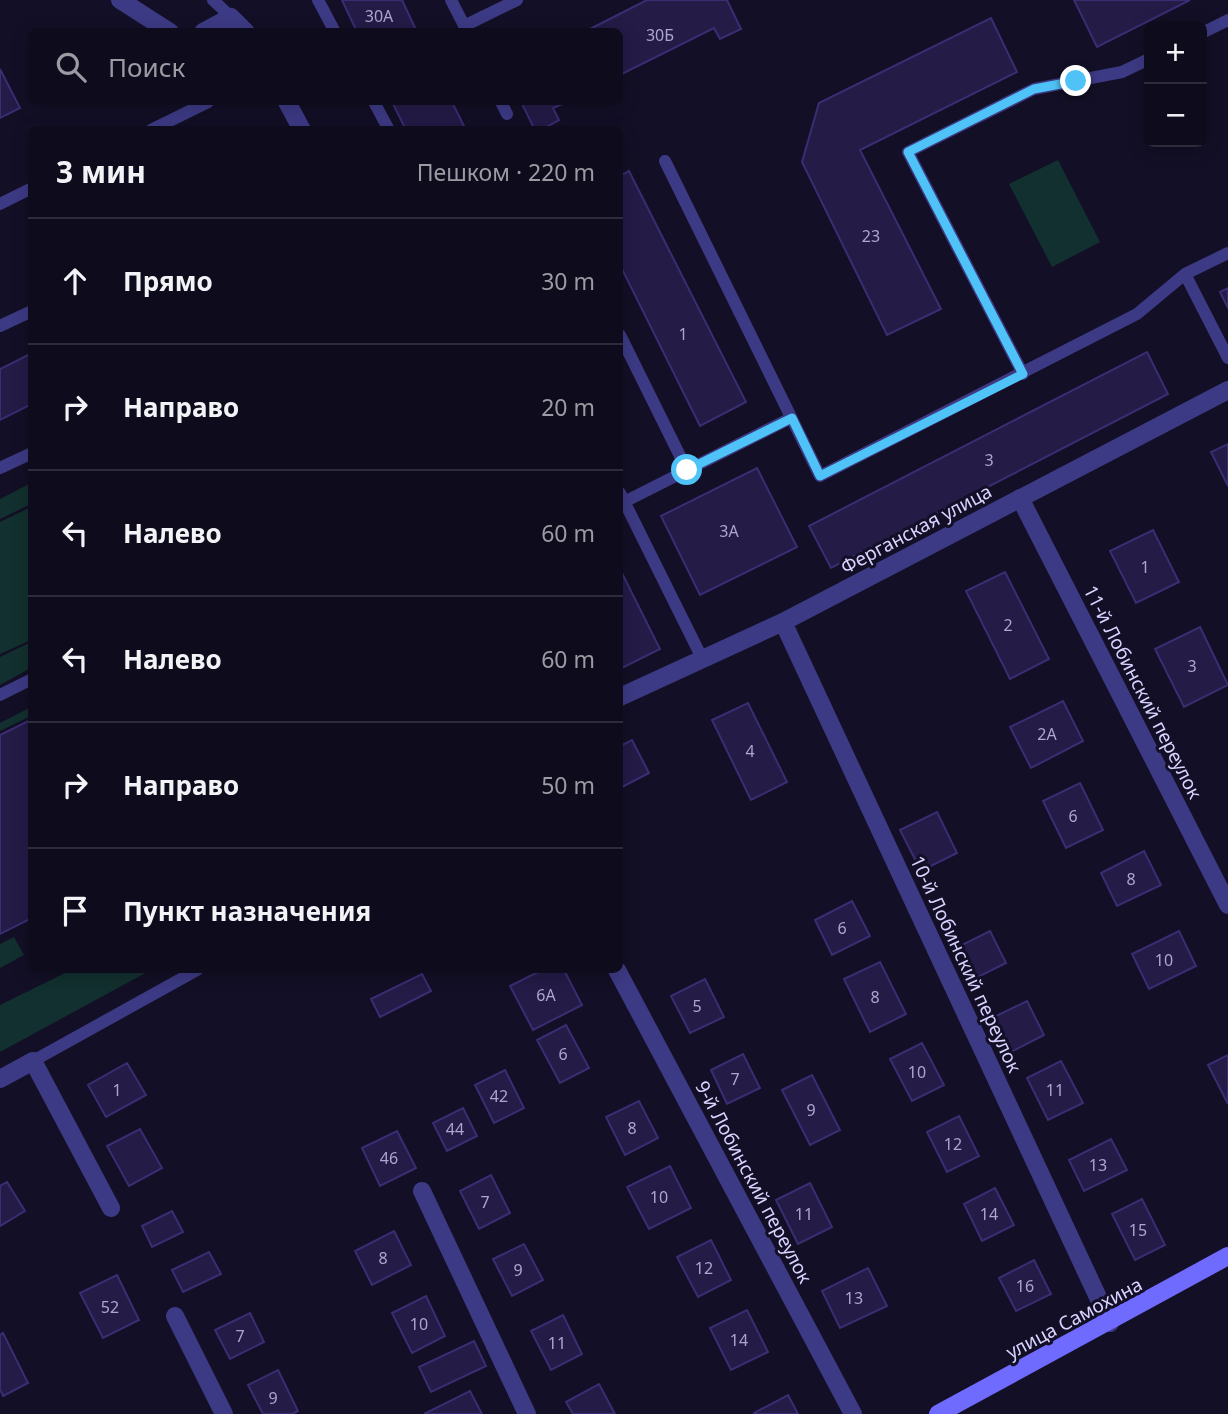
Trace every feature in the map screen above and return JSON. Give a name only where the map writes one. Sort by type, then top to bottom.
[{"type":"street","points":[[120,0],[164,28]]},
{"type":"street","points":[[210,28],[231,17],[242,28]]},
{"type":"street","points":[[289,105],[300,126]]},
{"type":"street","name":"Ферганская улица","points":[[623,695],[783,622],[1228,390]]},
{"type":"street","name":"11-й Лобинский переулок","points":[[1020,498],[1228,905]]},
{"type":"street","name":"10-й Лобинский переулок","points":[[783,622],[1110,1323]]},
{"type":"street","name":"9-й Лобинский переулок","points":[[619,973],[853,1414]]},
{"type":"street","points":[[0,1079],[33,1061],[111,1208]]},
{"type":"street","points":[[422,1191],[527,1414]]},
{"type":"street","name":"улица Самохина","points":[[939,1414],[1110,1323],[1228,1256]]},
{"type":"street","points":[[175,1316],[224,1414]]},
{"type":"lane","points":[[213,0],[231,17]]},
{"type":"lane","points":[[318,0],[333,28]]},
{"type":"lane","points":[[451,0],[465,28]]},
{"type":"lane","points":[[467,28],[517,0]]},
{"type":"lane","points":[[1207,30],[1228,20]]},
{"type":"lane","points":[[1023,374],[908,152],[1034,89],[1122,72],[1144,61]]},
{"type":"lane","points":[[159,126],[202,105]]},
{"type":"lane","points":[[376,105],[387,126]]},
{"type":"lane","points":[[502,105],[507,114]]},
{"type":"lane","points":[[666,162],[820,476],[1137,314],[1185,274],[1228,253]]},
{"type":"lane","points":[[0,204],[28,190]]},
{"type":"lane","points":[[1185,274],[1228,358]]},
{"type":"lane","points":[[0,327],[28,313]]},
{"type":"lane","points":[[623,341],[687,470]]},
{"type":"lane","points":[[623,497],[687,470],[792,418]]},
{"type":"lane","points":[[0,468],[28,455]]},
{"type":"lane","points":[[623,499],[703,660]]},
{"type":"lane","points":[[0,695],[28,681]]},
{"type":"lane","points":[[33,1061],[192,973]]},
{"type":"green space","points":[[1058,160],[1100,242],[1052,267],[1009,184]]},
{"type":"green space","points":[[28,485],[28,505],[0,519],[0,499]]},
{"type":"green space","points":[[28,508],[28,641],[0,654],[0,522]]},
{"type":"green space","points":[[28,643],[28,670],[0,685],[0,657]]},
{"type":"green space","points":[[28,709],[28,717],[0,731],[0,723]]},
{"type":"green space","points":[[14,937],[24,955],[0,968],[0,944]]},
{"type":"green space","points":[[65,973],[145,973],[0,1052],[0,1005]]},
{"type":"building","points":[[342,0],[402,0],[415,28],[355,28]]},
{"type":"building","points":[[647,0],[727,0],[741,29],[720,39],[714,28],[623,74],[623,28],[592,28]]},
{"type":"building","points":[[1074,0],[1190,0],[1144,21],[1097,47]]},
{"type":"building","points":[[991,18],[1017,72],[860,150],[941,309],[887,335],[802,162],[819,103]]},
{"type":"building","points":[[0,69],[20,108],[0,118]]},
{"type":"building","points":[[394,105],[454,105],[464,126],[404,126]]},
{"type":"building","points":[[522,105],[560,105],[553,108],[559,120],[548,126],[533,126]]},
{"type":"building","points":[[629,171],[746,402],[700,426],[623,271],[623,174]]},
{"type":"building","points":[[1228,288],[1228,308],[1220,292]]},
{"type":"building","points":[[1147,352],[1168,394],[831,568],[809,526]]},
{"type":"building","points":[[28,355],[28,406],[0,420],[0,369]]},
{"type":"building","points":[[1228,444],[1228,486],[1211,452]]},
{"type":"building","points":[[757,468],[797,547],[700,595],[661,516]]},
{"type":"building","points":[[1153,530],[1179,582],[1136,603],[1110,551]]},
{"type":"building","points":[[1005,572],[1049,659],[1010,679],[966,591]]},
{"type":"building","points":[[623,575],[660,649],[623,668]]},
{"type":"building","points":[[1200,627],[1228,685],[1184,707],[1155,649]]},
{"type":"building","points":[[1063,701],[1083,741],[1031,768],[1010,727]]},
{"type":"building","points":[[748,703],[787,782],[751,800],[712,720]]},
{"type":"building","points":[[28,721],[28,920],[0,934],[0,735]]},
{"type":"building","points":[[632,740],[649,773],[623,786],[623,744]]},
{"type":"building","points":[[1080,783],[1103,830],[1066,848],[1043,801]]},
{"type":"building","points":[[937,812],[957,853],[921,871],[900,830]]},
{"type":"building","points":[[1144,851],[1161,885],[1117,906],[1101,873]]},
{"type":"building","points":[[852,901],[870,936],[832,955],[815,920]]},
{"type":"building","points":[[990,931],[1006,963],[974,979],[958,947]]},
{"type":"building","points":[[1179,931],[1196,966],[1149,989],[1132,954]]},
{"type":"building","points":[[880,962],[906,1014],[870,1032],[844,979]]},
{"type":"building","points":[[536,973],[566,973],[582,1005],[533,1030],[510,986]]},
{"type":"building","points":[[422,974],[431,991],[380,1017],[371,999]]},
{"type":"building","points":[[705,979],[724,1017],[690,1033],[671,996]]},
{"type":"building","points":[[1027,1001],[1044,1035],[1011,1052],[994,1017]]},
{"type":"building","points":[[566,1025],[589,1068],[560,1083],[537,1040]]},
{"type":"building","points":[[922,1043],[944,1085],[912,1101],[890,1059]]},
{"type":"building","points":[[743,1054],[760,1088],[727,1104],[711,1070]]},
{"type":"building","points":[[1228,1055],[1228,1104],[1208,1065]]},
{"type":"building","points":[[1061,1061],[1083,1103],[1048,1120],[1027,1078]]},
{"type":"building","points":[[127,1063],[146,1095],[106,1117],[88,1085]]},
{"type":"building","points":[[505,1070],[524,1108],[494,1123],[475,1085]]},
{"type":"building","points":[[812,1075],[840,1130],[810,1145],[782,1090]]},
{"type":"building","points":[[639,1101],[658,1138],[625,1155],[606,1117]]},
{"type":"building","points":[[463,1108],[477,1136],[447,1151],[433,1123]]},
{"type":"building","points":[[959,1116],[979,1156],[947,1172],[927,1132]]},
{"type":"building","points":[[140,1129],[162,1168],[129,1186],[107,1146]]},
{"type":"building","points":[[397,1131],[416,1168],[380,1186],[362,1148]]},
{"type":"building","points":[[1111,1139],[1127,1170],[1084,1191],[1069,1160]]},
{"type":"building","points":[[670,1166],[691,1208],[649,1229],[627,1187]]},
{"type":"building","points":[[491,1175],[510,1213],[479,1229],[460,1191]]},
{"type":"building","points":[[7,1182],[25,1211],[0,1226],[0,1186]]},
{"type":"building","points":[[810,1183],[832,1227],[798,1244],[776,1200]]},
{"type":"building","points":[[995,1188],[1014,1225],[982,1241],[964,1204]]},
{"type":"building","points":[[1142,1199],[1165,1245],[1135,1260],[1112,1214]]},
{"type":"building","points":[[172,1211],[183,1232],[152,1247],[142,1226]]},
{"type":"building","points":[[394,1231],[411,1265],[372,1285],[355,1251]]},
{"type":"building","points":[[711,1240],[731,1280],[698,1297],[677,1257]]},
{"type":"building","points":[[524,1244],[543,1280],[512,1296],[493,1259]]},
{"type":"building","points":[[209,1252],[221,1274],[183,1292],[172,1270]]},
{"type":"building","points":[[1034,1260],[1051,1294],[1016,1311],[999,1278]]},
{"type":"building","points":[[868,1268],[887,1306],[840,1328],[822,1291]]},
{"type":"building","points":[[117,1275],[139,1320],[103,1338],[80,1293]]},
{"type":"building","points":[[426,1296],[445,1336],[412,1353],[392,1313]]},
{"type":"building","points":[[747,1310],[768,1352],[731,1370],[710,1328]]},
{"type":"building","points":[[250,1313],[264,1342],[230,1359],[215,1330]]},
{"type":"building","points":[[563,1315],[582,1354],[551,1370],[531,1331]]},
{"type":"building","points":[[3,1333],[28,1383],[3,1396],[0,1389],[0,1335]]},
{"type":"building","points":[[474,1341],[486,1366],[431,1392],[419,1367]]},
{"type":"building","points":[[278,1370],[298,1411],[292,1414],[263,1414],[248,1385]]},
{"type":"building","points":[[599,1384],[615,1414],[573,1414],[566,1402]]},
{"type":"building","points":[[470,1391],[482,1414],[424,1414]]},
{"type":"building","points":[[788,1395],[798,1414],[754,1414],[754,1413]]},
{"type":"route","points":[[687,470],[792,418],[820,476],[1023,374],[908,152],[1034,89],[1076,81]]}]
